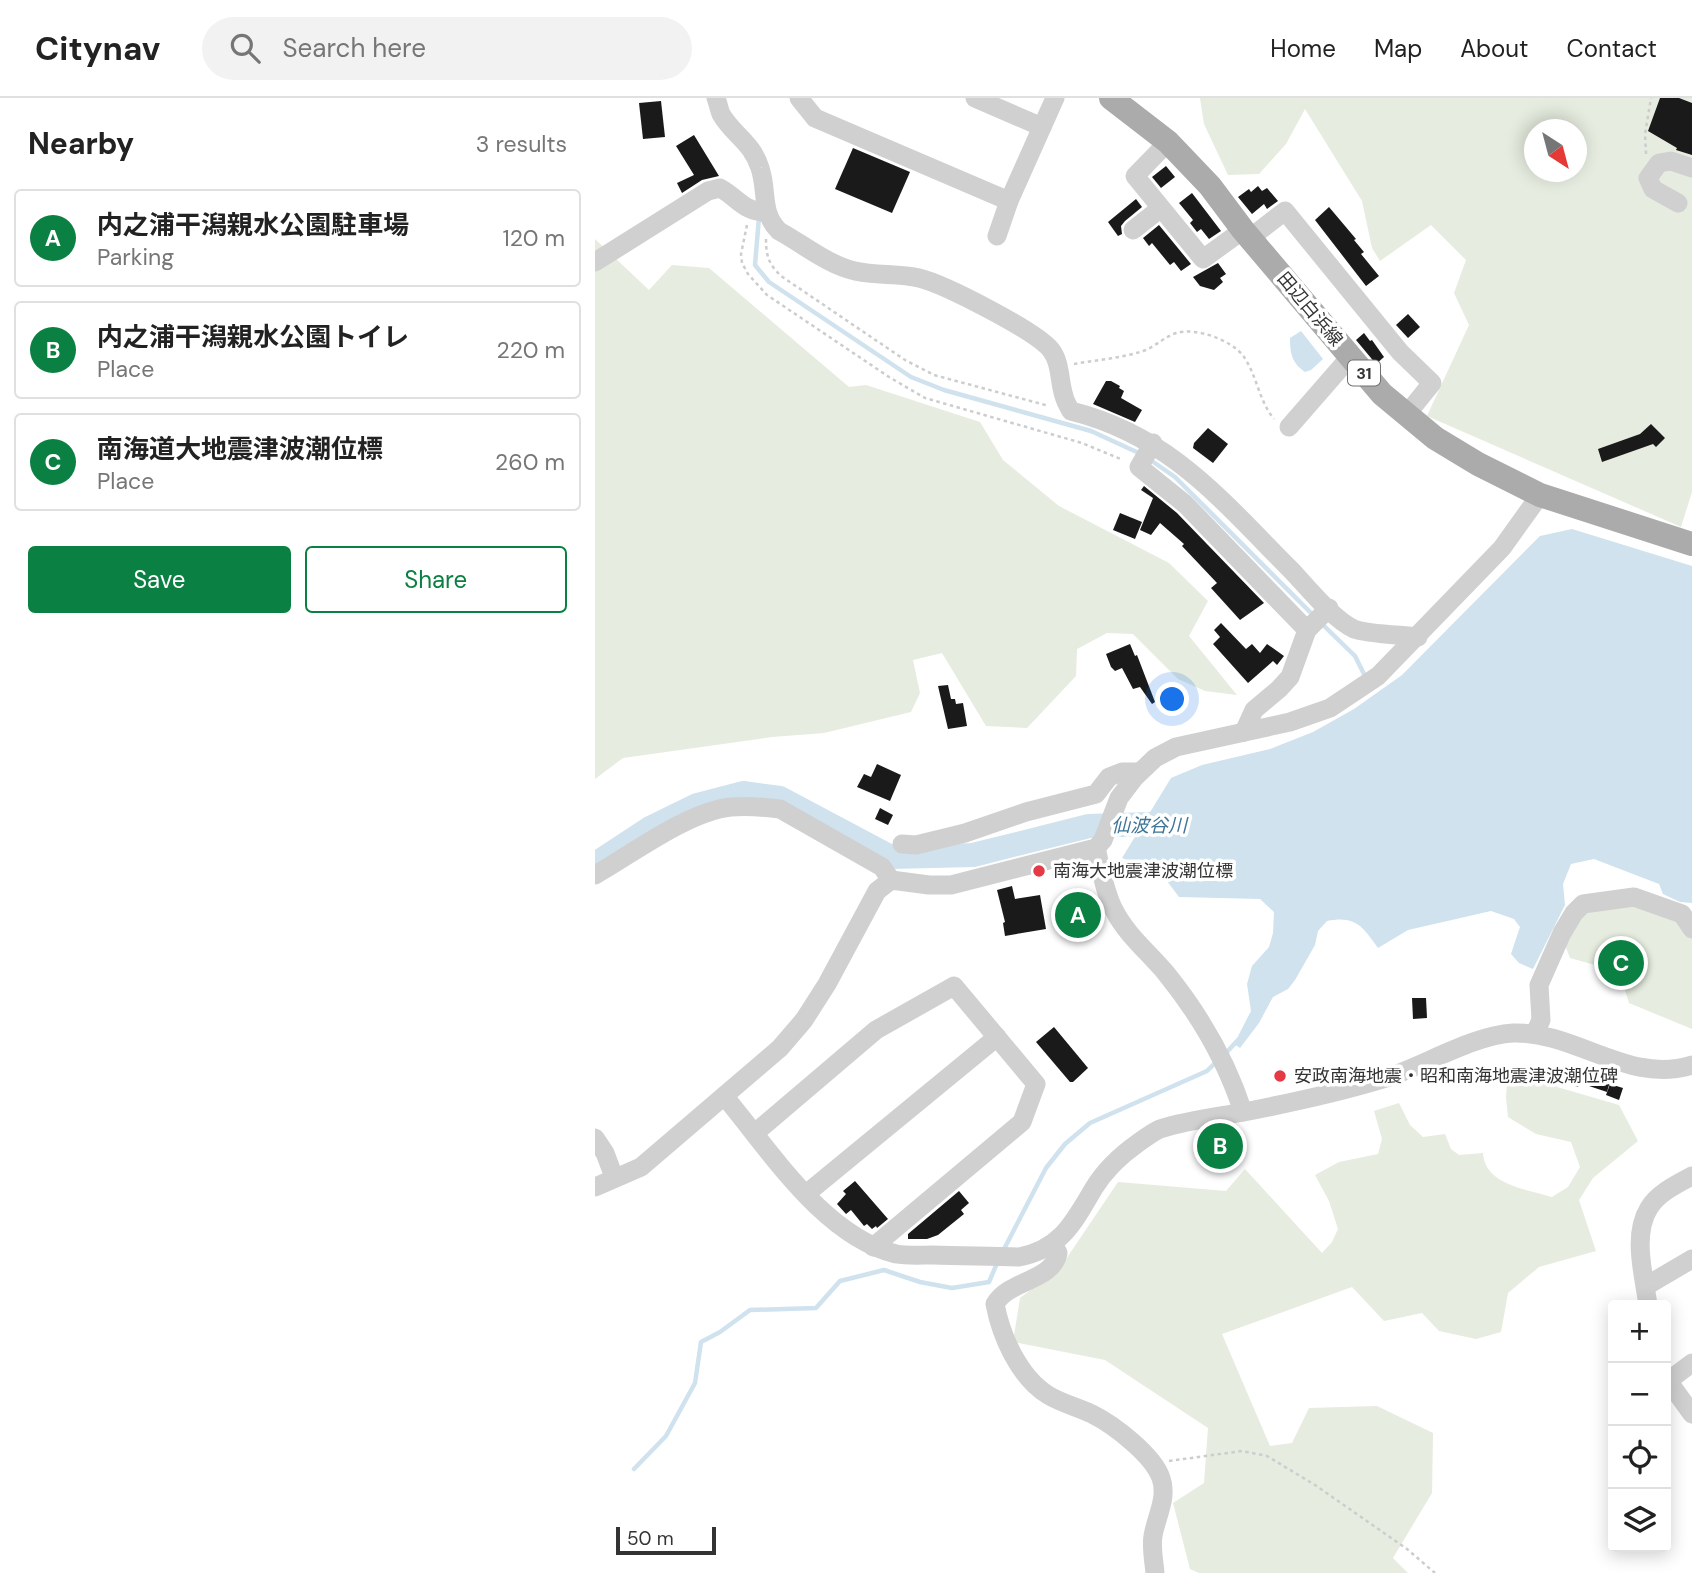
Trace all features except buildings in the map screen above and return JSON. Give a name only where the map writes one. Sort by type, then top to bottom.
[{"type":"main road","name":"田辺白浜線","points":[[1111,98],[1168,142],[1210,186],[1382,394],[1435,438],[1467,458],[1540,495],[1692,544]]},
{"type":"street","points":[[716,98],[722,115],[750,146],[760,169],[756,211]]},
{"type":"street","points":[[800,98],[815,118],[1009,201]]},
{"type":"street","points":[[975,98],[1042,127]]},
{"type":"street","points":[[996,236],[1055,98]]},
{"type":"street","points":[[1168,142],[1135,176],[1203,259],[1285,211],[1399,352],[1432,383],[1407,414]]},
{"type":"street","points":[[1678,203],[1653,189],[1648,178],[1660,163],[1671,162],[1692,168]]},
{"type":"street","points":[[595,262],[708,191],[720,188],[756,211],[779,230],[839,265],[856,271],[919,278],[945,287],[1042,341],[1051,350],[1071,411],[1094,416],[1146,455],[1202,479],[1318,619]]},
{"type":"street","points":[[1133,230],[1161,208]]},
{"type":"street","points":[[1289,427],[1350,357]]},
{"type":"street","points":[[1146,455],[1185,504],[1318,619],[1355,629],[1418,637]]},
{"type":"street","points":[[1243,1112],[1213,1038],[1190,1004],[1132,936],[1114,910],[1099,844],[1119,798],[1155,758],[1176,747],[1290,722],[1330,708],[1356,692],[1418,637],[1502,548],[1540,495]]},
{"type":"street","points":[[1244,732],[1254,710],[1290,677],[1318,619]]},
{"type":"street","points":[[902,844],[916,845],[965,833],[1026,812],[1096,794],[1108,777],[1122,772],[1137,775]]},
{"type":"street","points":[[595,875],[692,818],[729,807],[764,807],[781,809],[882,867],[891,880]]},
{"type":"street","points":[[595,1187],[641,1167],[780,1048],[804,1020],[827,984],[877,891],[891,880],[951,885],[1099,844]]},
{"type":"street","points":[[1535,1033],[1541,1020],[1539,985],[1562,933],[1583,904],[1634,897],[1682,914],[1692,929]]},
{"type":"street","points":[[755,1133],[876,1030],[954,986],[1036,1084],[1022,1122],[873,1247]]},
{"type":"street","points":[[725,1097],[806,1195],[831,1220],[854,1237],[873,1247],[899,1255],[1019,1257],[1053,1243],[1067,1231],[1112,1164],[1159,1129],[1286,1103],[1385,1078],[1477,1042],[1509,1033],[1535,1033],[1635,1068],[1659,1071],[1692,1065]]},
{"type":"street","points":[[806,1195],[997,1037]]},
{"type":"street","points":[[595,1138],[605,1153],[614,1177]]},
{"type":"street","points":[[1647,1296],[1640,1234],[1644,1220],[1649,1207],[1666,1191],[1692,1176]]},
{"type":"street","points":[[1053,1243],[1058,1253],[1051,1267],[1001,1294],[995,1304],[998,1323],[1027,1376],[1047,1394],[1095,1416],[1144,1451],[1154,1463],[1164,1492],[1152,1538],[1155,1573]]},
{"type":"street","points":[[1647,1296],[1692,1259]]},
{"type":"street","points":[[1671,1376],[1692,1363]]},
{"type":"street","points":[[1671,1385],[1692,1414]]},
{"type":"path","points":[[1651,98],[1645,150],[1653,172]]},
{"type":"path","points":[[756,211],[770,266],[905,359],[934,375],[1071,411]]},
{"type":"path","points":[[756,211],[741,254],[741,263],[748,274],[767,295],[889,377],[925,398],[1082,443],[1146,455]]},
{"type":"path","points":[[1058,367],[1143,351],[1177,333],[1189,331],[1206,335],[1235,348],[1244,357],[1271,416],[1279,425],[1289,427]]},
{"type":"path","points":[[1154,1463],[1242,1451],[1267,1456],[1315,1485],[1407,1549],[1435,1573]]},
{"type":"shaded area","points":[[1200,98],[1692,98],[1692,492],[1681,527],[1427,416],[1469,325],[1454,293],[1466,260],[1431,225],[1380,261],[1372,248],[1362,201],[1305,109],[1286,144],[1259,174],[1228,175],[1204,124]]},
{"type":"shaded area","points":[[595,239],[649,290],[672,265],[709,268],[849,387],[866,385],[980,422],[1003,460],[1059,506],[1169,563],[1208,601],[1189,636],[1237,695],[1205,691],[1178,679],[1133,634],[1107,633],[1077,649],[1076,676],[1027,728],[986,726],[942,653],[913,660],[920,693],[911,712],[824,733],[772,737],[623,758],[595,779]]},
{"type":"shaded area","points":[[1630,902],[1677,917],[1692,937],[1692,1029],[1629,1003],[1622,981],[1595,965],[1570,958],[1563,940],[1590,908]]},
{"type":"shaded area","points":[[1553,1067],[1557,1087],[1619,1105],[1638,1141],[1593,1178],[1579,1200],[1596,1251],[1539,1267],[1508,1293],[1501,1332],[1476,1339],[1439,1331],[1422,1313],[1384,1321],[1352,1287],[1222,1334],[1270,1446],[1292,1443],[1309,1408],[1377,1406],[1433,1433],[1432,1493],[1393,1558],[1408,1573],[1199,1573],[1190,1569],[1173,1503],[1204,1483],[1208,1428],[1105,1360],[1013,1342],[1020,1298],[1060,1268],[1118,1182],[1226,1191],[1245,1169],[1322,1253],[1332,1242],[1338,1229],[1329,1201],[1315,1175],[1339,1162],[1378,1154],[1382,1139],[1374,1111],[1399,1103],[1410,1125],[1423,1137],[1445,1134],[1451,1149],[1459,1155],[1483,1153],[1485,1164],[1499,1179],[1552,1197],[1568,1187],[1580,1167],[1571,1142],[1536,1134],[1508,1117],[1506,1097],[1508,1072]]},
{"type":"water","points":[[1301,331],[1323,359],[1305,372],[1295,362],[1291,349],[1290,338]]},
{"type":"water","points":[[1572,529],[1692,566],[1692,903],[1680,902],[1663,894],[1659,884],[1594,859],[1571,864],[1563,884],[1565,905],[1533,969],[1519,963],[1511,954],[1520,927],[1514,919],[1491,911],[1408,930],[1378,948],[1358,924],[1345,920],[1327,921],[1318,931],[1315,945],[1295,980],[1288,989],[1273,997],[1259,1023],[1240,1048],[1234,1044],[1251,1011],[1247,984],[1252,966],[1269,947],[1274,912],[1260,899],[1179,897],[1161,873],[1122,858],[1171,778],[1202,765],[1270,749],[1313,732],[1354,709],[1402,675],[1540,536]]},
{"type":"waterway","points":[[759,217],[755,265],[769,282],[911,377],[944,390],[1091,431],[1141,454]]},
{"type":"waterway","points":[[1149,459],[1175,477],[1315,617]]},
{"type":"waterway","points":[[1321,623],[1355,656],[1366,678]]},
{"type":"waterway","name":"仙波谷川","points":[[595,864],[650,828],[697,805],[743,793],[780,798],[891,857],[973,855],[1089,826],[1177,823]]},
{"type":"waterway","points":[[1225,1054],[1238,1040]]},
{"type":"waterway","points":[[1002,1253],[1046,1168],[1065,1144],[1090,1123],[1207,1071],[1216,1062]]},
{"type":"waterway","points":[[634,1469],[666,1436],[695,1383],[701,1342],[750,1310],[816,1308],[840,1281],[884,1270],[920,1282],[952,1288],[989,1282],[998,1261]]},
{"type":"place","name":"南海大地震津波潮位標","points":[[1039,871]]},
{"type":"place","name":"内之浦干潟親水公園駐車場","points":[[1078,915]]},
{"type":"place","name":"南海道大地震津波潮位標","points":[[1621,963]]},
{"type":"place","name":"安政南海地震・昭和南海地震津波潮位碑","points":[[1280,1076]]},
{"type":"place","name":"内之浦干潟親水公園トイレ","points":[[1220,1146]]}]
